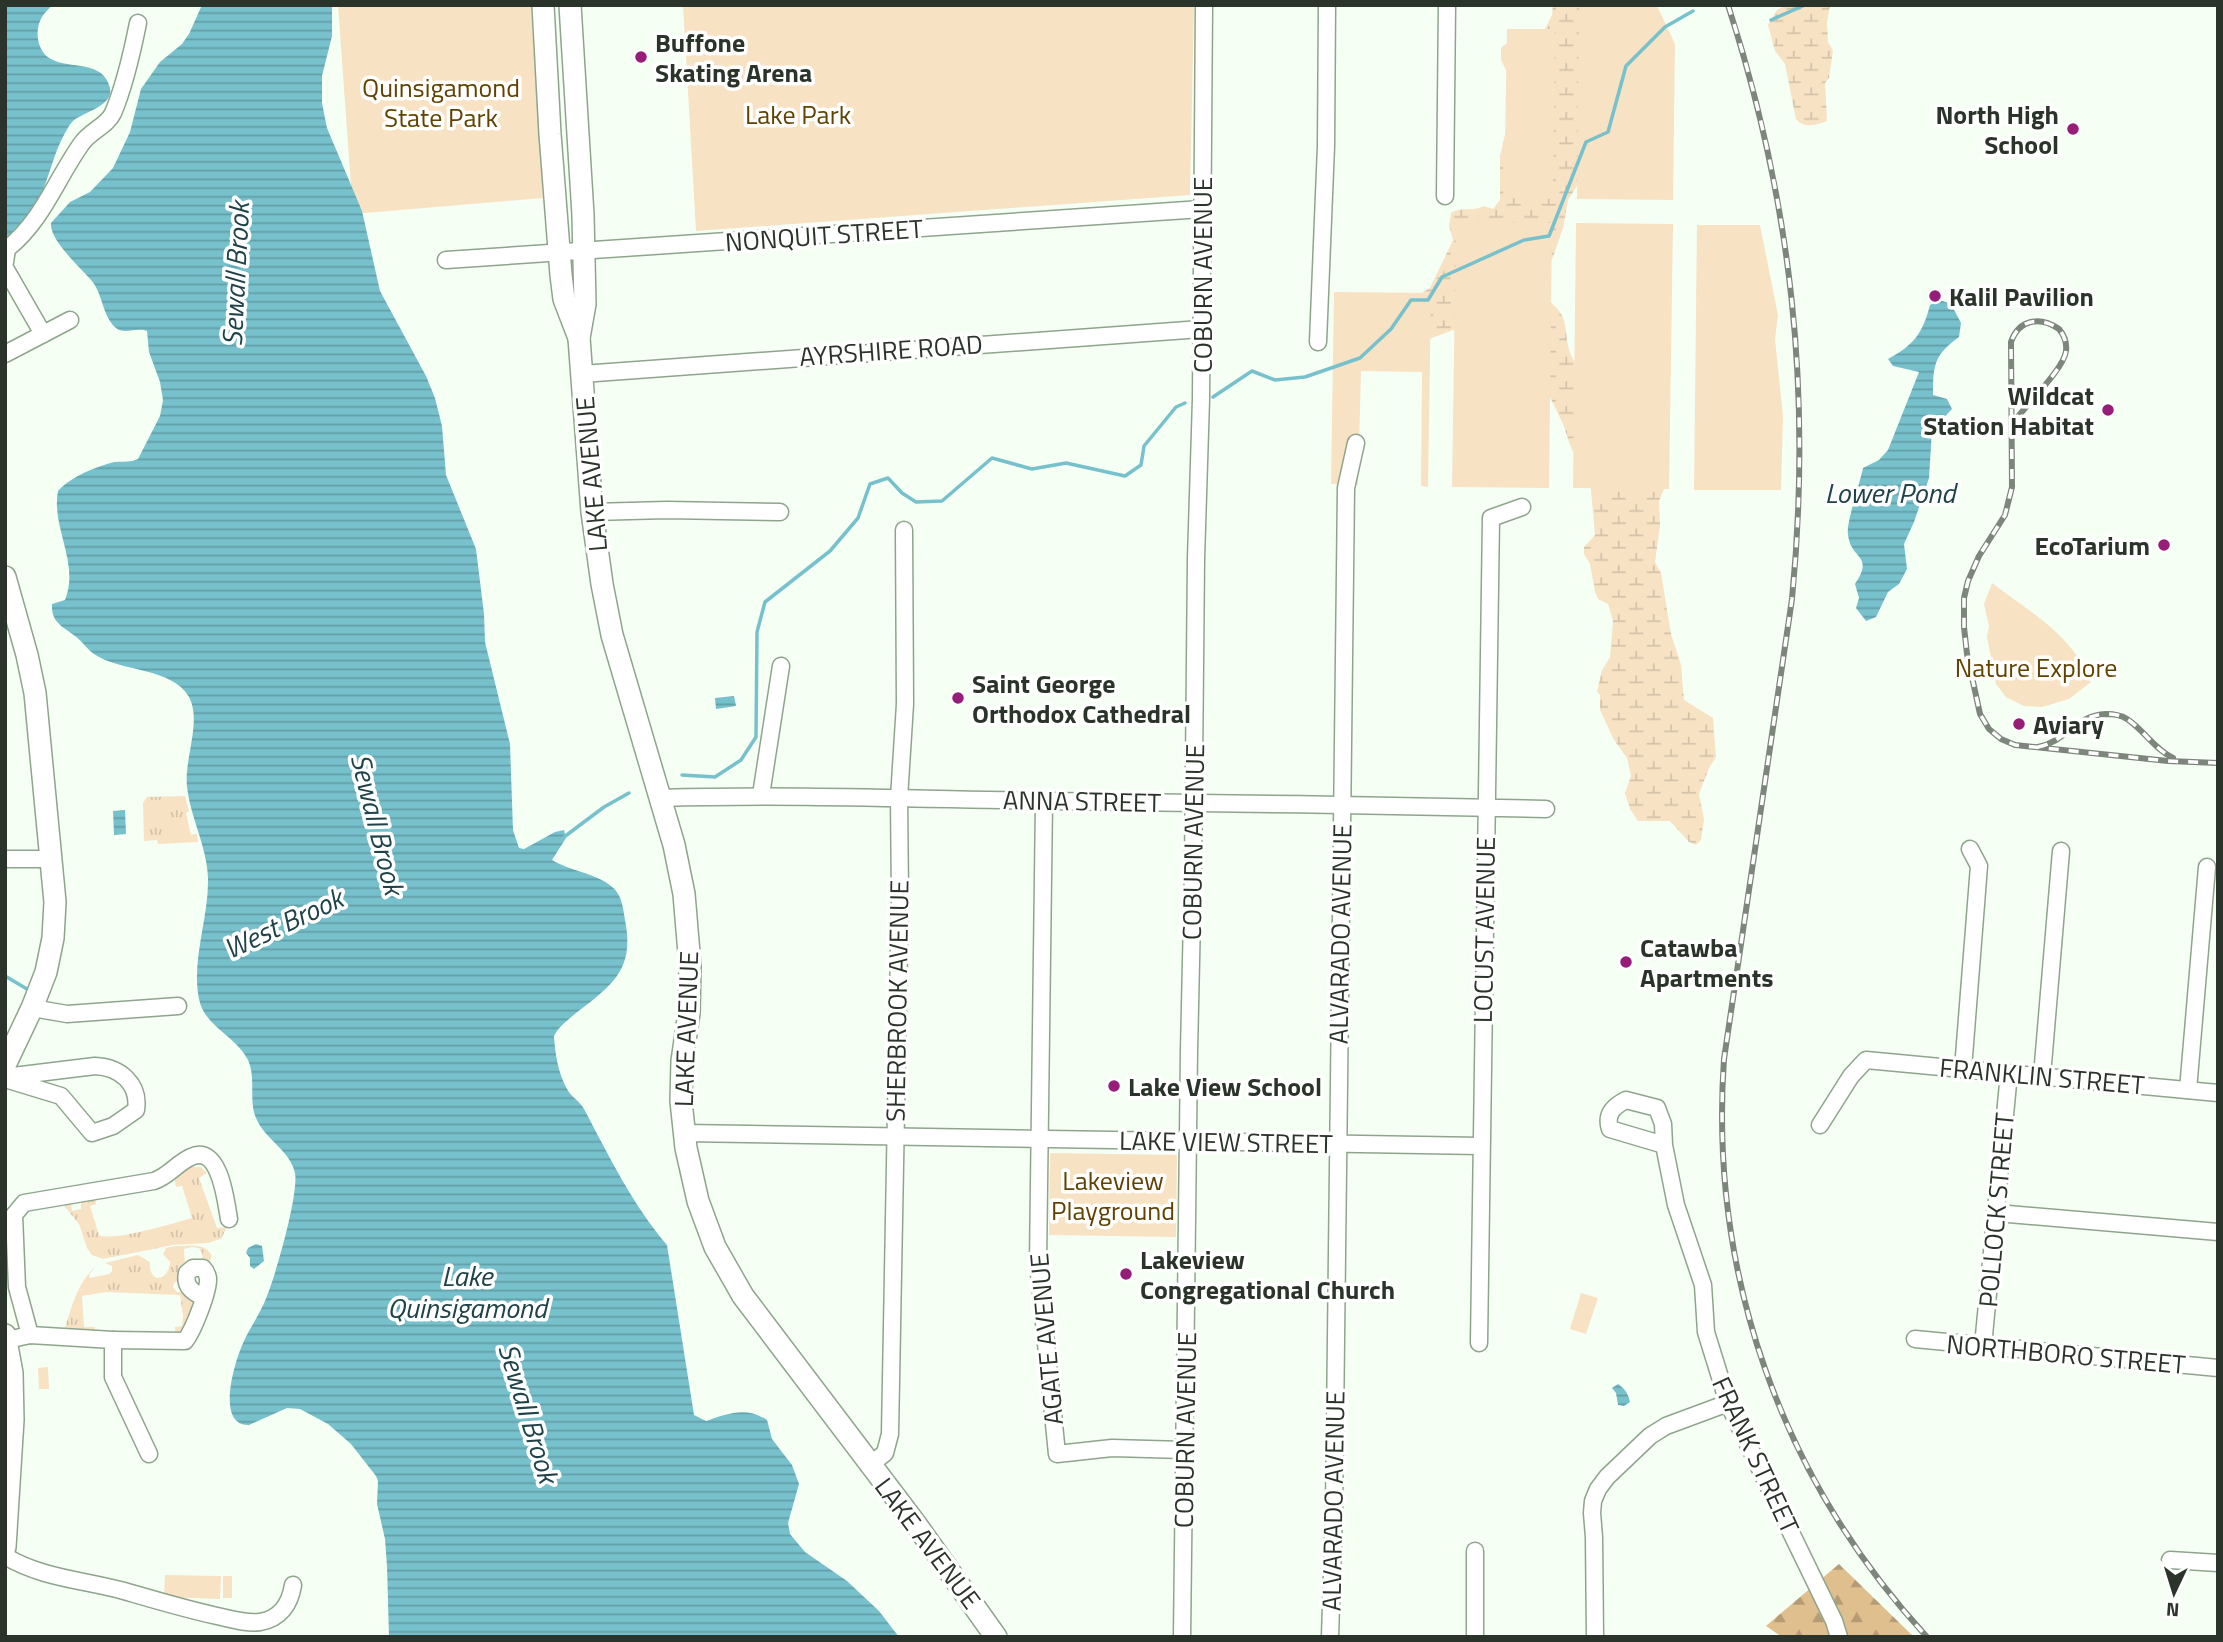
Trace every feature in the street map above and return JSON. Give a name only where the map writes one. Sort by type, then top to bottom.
[{"type":"main road","name":"LAKE AVENUE","points":[[543,5],[550,134],[564,299],[579,338]]},
{"type":"main road","name":"LAKE AVENUE","points":[[570,5],[582,176],[585,304],[579,338],[592,512],[612,635],[681,877],[688,930],[689,1013],[681,1084],[684,1133],[700,1208],[723,1264],[749,1304],[915,1523],[996,1637]]},
{"type":"main road","points":[[5,576],[10,619],[27,655],[34,694],[55,902],[52,948],[46,972],[32,1008],[7,1053]]},
{"type":"main road","points":[[5,1547],[12,1373],[6,1338]]},
{"type":"street","name":"COBURN AVENUE","points":[[1182,1637],[1204,5]]},
{"type":"street","points":[[1318,342],[1326,146],[1327,5]]},
{"type":"street","points":[[1445,196],[1447,5]]},
{"type":"street","points":[[5,262],[7,249],[21,238],[53,193],[80,145],[112,116],[138,23]]},
{"type":"street","name":"NONQUIT STREET","points":[[446,260],[1202,209]]},
{"type":"street","points":[[5,268],[43,334]]},
{"type":"street","points":[[5,354],[70,320]]},
{"type":"street","name":"AYRSHIRE ROAD","points":[[582,374],[1201,329]]},
{"type":"street","name":"ALVARADO AVENUE","points":[[1330,1637],[1334,1523],[1346,488],[1356,443]]},
{"type":"street","name":"LOCUST AVENUE","points":[[1479,1343],[1491,518],[1522,508]]},
{"type":"street","points":[[592,512],[780,512]]},
{"type":"street","name":"SHERBROOK AVENUE","points":[[870,1465],[885,1453],[890,1434],[900,897],[899,798],[905,704],[904,530]]},
{"type":"street","points":[[761,795],[781,666]]},
{"type":"street","name":"ANNA STREET","points":[[660,798],[761,795],[1546,809]]},
{"type":"street","name":"AGATE AVENUE","points":[[1045,801],[1038,1263],[1056,1454],[1112,1448],[1184,1450]]},
{"type":"street","points":[[1963,1069],[1979,866],[1970,849]]},
{"type":"street","points":[[2042,1076],[2062,851]]},
{"type":"street","points":[[5,859],[52,859]]},
{"type":"street","points":[[2188,1090],[2207,867]]},
{"type":"street","points":[[32,1008],[67,1014],[178,1006]]},
{"type":"street","name":"FRANKLIN STREET","points":[[1820,1125],[1852,1076],[1866,1060],[2218,1093]]},
{"type":"street","points":[[100,1066],[125,1078],[133,1087],[137,1096],[136,1110],[113,1126],[92,1133],[61,1097],[5,1078],[100,1066]]},
{"type":"street","name":"POLLOCK STREET","points":[[1983,1346],[2009,1073]]},
{"type":"street","points":[[684,1133],[894,1136]]},
{"type":"street","name":"LAKE VIEW STREET","points":[[894,1136],[1481,1146]]},
{"type":"street","name":"FRANK STREET","points":[[1664,1146],[1676,1205],[1703,1285],[1706,1332],[1728,1403],[1834,1621],[1839,1637]]},
{"type":"street","points":[[30,1335],[19,1300],[14,1242],[14,1215],[24,1203],[154,1181],[167,1175],[190,1157],[201,1155],[212,1161],[218,1170],[229,1219]]},
{"type":"street","points":[[1997,1213],[2218,1232]]},
{"type":"street","points":[[6,1338],[30,1335],[184,1341],[193,1326],[203,1297]]},
{"type":"street","points":[[113,1339],[113,1377],[149,1454]]},
{"type":"street","name":"NORTHBORO STREET","points":[[1915,1339],[2218,1368]]},
{"type":"street","points":[[1595,1637],[1592,1513],[1598,1489],[1634,1449],[1650,1436],[1666,1426],[1728,1403]]},
{"type":"street","points":[[1475,1551],[1475,1637]]},
{"type":"street","points":[[5,1556],[21,1566],[56,1576],[121,1590],[179,1608],[252,1622],[268,1620],[281,1612],[289,1600],[293,1585]]},
{"type":"street","points":[[2170,1559],[2218,1563]]},
{"type":"green space","name":"Quinsigamond State Park","points":[[338,5],[531,5],[543,198],[353,214]]},
{"type":"green space","name":"Lake Park","points":[[683,5],[1194,5],[1190,195],[696,231]]},
{"type":"green space","points":[[1553,5],[1621,5],[1637,14],[1580,181],[1568,200],[1563,228],[1548,265],[1545,299],[1564,319],[1569,350],[1575,363],[1666,484],[1659,501],[1660,525],[1655,562],[1661,573],[1671,634],[1681,665],[1684,700],[1713,718],[1716,757],[1699,794],[1704,819],[1701,840],[1696,845],[1689,842],[1670,821],[1638,821],[1630,809],[1625,793],[1631,776],[1627,758],[1614,740],[1600,710],[1600,695],[1597,692],[1602,670],[1610,657],[1613,621],[1608,604],[1598,599],[1590,564],[1584,554],[1584,547],[1595,535],[1590,479],[1572,450],[1563,424],[1535,366],[1472,335],[1453,330],[1424,341],[1405,303],[1430,288],[1453,240],[1449,226],[1451,213],[1484,206],[1493,209],[1500,200],[1500,156],[1511,109],[1508,74],[1501,60],[1501,48],[1510,41],[1542,35],[1552,15]]},
{"type":"green space","points":[[1579,5],[1657,6],[1675,44],[1673,200],[1577,199]]},
{"type":"green space","points":[[1786,5],[1830,5],[1828,42],[1833,50],[1829,78],[1825,83],[1827,121],[1819,124],[1807,125],[1796,119],[1785,64],[1775,51],[1768,25],[1777,10]]},
{"type":"green space","points":[[1507,29],[1555,29],[1553,199],[1504,198]]},
{"type":"green space","points":[[1456,222],[1552,223],[1549,488],[1452,487]]},
{"type":"green space","points":[[1576,223],[1673,224],[1669,489],[1573,488]]},
{"type":"green space","points":[[1697,225],[1760,225],[1778,315],[1775,339],[1783,416],[1781,490],[1694,490]]},
{"type":"green space","points":[[1334,292],[1431,293],[1428,487],[1421,486],[1422,372],[1361,371],[1358,485],[1331,484]]},
{"type":"green space","name":"Nature Explore","points":[[1992,583],[2062,638],[2074,651],[2091,682],[2069,699],[2042,707],[2024,706],[2006,697],[1996,684],[1987,637],[1989,626],[1984,604]]},
{"type":"green space","points":[[185,796],[191,835],[197,834],[198,842],[158,844],[157,840],[144,841],[143,803],[147,797]]},
{"type":"green space","name":"Lakeview Playground","points":[[1050,1153],[1177,1155],[1176,1237],[1049,1235]]},
{"type":"green space","points":[[192,1167],[201,1167],[207,1173],[199,1178],[217,1228],[227,1227],[221,1239],[208,1243],[173,1245],[103,1259],[92,1255],[79,1224],[61,1202],[71,1203],[72,1211],[81,1209],[81,1199],[95,1199],[96,1204],[90,1206],[99,1235],[106,1236],[130,1234],[192,1218],[182,1186],[176,1187],[174,1176]]},
{"type":"green space","points":[[201,1247],[212,1256],[208,1265],[203,1263],[199,1248],[184,1249],[185,1265],[181,1279],[174,1283],[173,1287],[177,1292],[189,1295],[194,1301],[182,1333],[176,1337],[175,1327],[182,1326],[183,1316],[180,1295],[106,1292],[82,1296],[84,1327],[95,1327],[94,1336],[63,1333],[78,1290],[94,1268],[90,1278],[112,1271],[112,1266],[105,1263],[138,1255],[150,1262],[150,1269],[155,1277],[162,1277],[166,1274],[170,1262],[163,1254],[166,1248]]},
{"type":"green space","points":[[1581,1293],[1598,1298],[1586,1334],[1570,1329]]},
{"type":"green space","points":[[48,1367],[49,1389],[39,1389],[38,1368]]},
{"type":"green space","points":[[1839,1564],[1914,1637],[1782,1637],[1766,1626]]},
{"type":"green space","points":[[165,1575],[221,1576],[220,1599],[164,1597]]},
{"type":"green space","points":[[223,1576],[232,1576],[232,1598],[223,1598]]},
{"type":"water","points":[[5,5],[52,5],[43,15],[38,28],[38,40],[46,56],[100,73],[106,79],[110,94],[103,104],[70,125],[35,209],[17,231],[5,238]]},
{"type":"water","name":"Lake Quinsigamond","points":[[202,5],[332,5],[332,36],[322,76],[322,103],[327,128],[362,211],[380,291],[435,398],[442,426],[446,475],[476,549],[485,642],[510,744],[513,830],[519,848],[524,849],[564,830],[566,838],[552,860],[605,882],[618,893],[623,906],[627,952],[618,975],[600,994],[564,1023],[554,1036],[561,1076],[569,1092],[584,1109],[632,1196],[667,1245],[694,1415],[706,1421],[744,1412],[767,1420],[772,1439],[792,1465],[799,1484],[788,1523],[790,1534],[805,1552],[847,1581],[879,1611],[899,1637],[389,1637],[385,1539],[377,1504],[376,1476],[351,1444],[328,1424],[300,1409],[287,1408],[249,1425],[239,1423],[233,1416],[230,1393],[235,1367],[276,1270],[294,1198],[295,1173],[289,1158],[262,1129],[255,1115],[248,1060],[236,1044],[207,1017],[199,999],[197,969],[208,878],[205,854],[187,786],[193,707],[181,687],[170,680],[105,660],[94,654],[58,623],[52,610],[52,604],[65,600],[69,586],[68,559],[58,518],[58,491],[69,481],[92,469],[138,459],[160,416],[163,400],[160,382],[149,352],[147,331],[123,331],[111,323],[95,285],[60,245],[51,223],[70,202],[90,192],[113,168],[130,132],[141,89],[160,62],[182,44]]},
{"type":"water","name":"Lower Pond","points":[[1940,300],[1951,304],[1961,323],[1959,337],[1940,355],[1934,376],[1933,395],[1947,399],[1952,409],[1932,430],[1929,478],[1904,544],[1907,569],[1899,584],[1888,592],[1876,617],[1866,621],[1856,608],[1859,598],[1855,584],[1863,567],[1848,534],[1851,512],[1863,468],[1879,460],[1888,450],[1919,372],[1893,366],[1888,359],[1916,338],[1930,305]]},
{"type":"water","points":[[734,696],[736,706],[716,709],[715,698]]},
{"type":"water","points":[[125,810],[126,834],[114,835],[113,811]]},
{"type":"water","points":[[256,1244],[262,1246],[264,1261],[254,1269],[250,1266],[250,1258],[246,1253],[248,1248]]},
{"type":"water","points":[[1618,1384],[1626,1392],[1630,1402],[1624,1406],[1618,1405],[1616,1393],[1612,1388]]},
{"type":"waterway","points":[[1771,20],[1805,5]]},
{"type":"waterway","points":[[1213,397],[1252,371],[1275,380],[1305,377],[1360,358],[1391,329],[1411,300],[1428,300],[1442,277],[1524,240],[1549,236],[1586,142],[1608,132],[1626,66],[1665,27],[1693,11]]},
{"type":"waterway","points":[[682,775],[715,777],[741,760],[756,737],[757,632],[765,602],[830,551],[858,518],[870,484],[888,478],[902,493],[916,502],[942,501],[992,458],[1032,469],[1066,463],[1125,476],[1141,465],[1144,446],[1176,407],[1185,403]]},
{"type":"waterway","points":[[564,837],[604,807],[629,793]]},
{"type":"waterway","name":"West Brook","points":[[5,976],[27,989]]},
{"type":"railway","points":[[1728,5],[1768,152],[1782,225],[1792,299],[1799,447],[1798,522],[1792,599],[1724,1059],[1722,1139],[1729,1218],[1743,1294],[1765,1369],[1795,1441],[1832,1510],[1876,1575],[1927,1637]]},
{"type":"railway","points":[[2013,423],[2064,359],[2066,342],[2062,334],[2059,329],[2045,322],[2025,324],[2019,328],[2011,342],[2012,487],[2005,515],[1979,556],[1964,598],[1967,654],[1980,714],[1989,729],[2001,739],[2015,745],[2168,761],[2218,763]]},
{"type":"railway","points":[[2038,747],[2056,740],[2086,719],[2111,714],[2127,719],[2173,758]]},
{"type":"place","name":"Buffone Skating Arena","points":[[641,57]]},
{"type":"place","name":"North High School","points":[[2073,129]]},
{"type":"place","name":"Kalil Pavilion","points":[[1935,296]]},
{"type":"place","name":"Wildcat Station Habitat","points":[[2108,410]]},
{"type":"place","name":"EcoTarium","points":[[2164,545]]},
{"type":"place","name":"Saint George Orthodox Cathedral","points":[[958,698]]},
{"type":"place","name":"Aviary","points":[[2019,724]]},
{"type":"place","name":"Catawba Apartments","points":[[1626,962]]},
{"type":"place","name":"Lake View School","points":[[1114,1086]]},
{"type":"place","name":"Lakeview Congregational Church","points":[[1126,1274]]},
{"type":"water label","name":"Sewall Brook","points":[[235,274]]},
{"type":"water label","name":"Sewall Brook","points":[[378,824]]},
{"type":"water label","name":"Sewall Brook","points":[[529,1413]]}]
